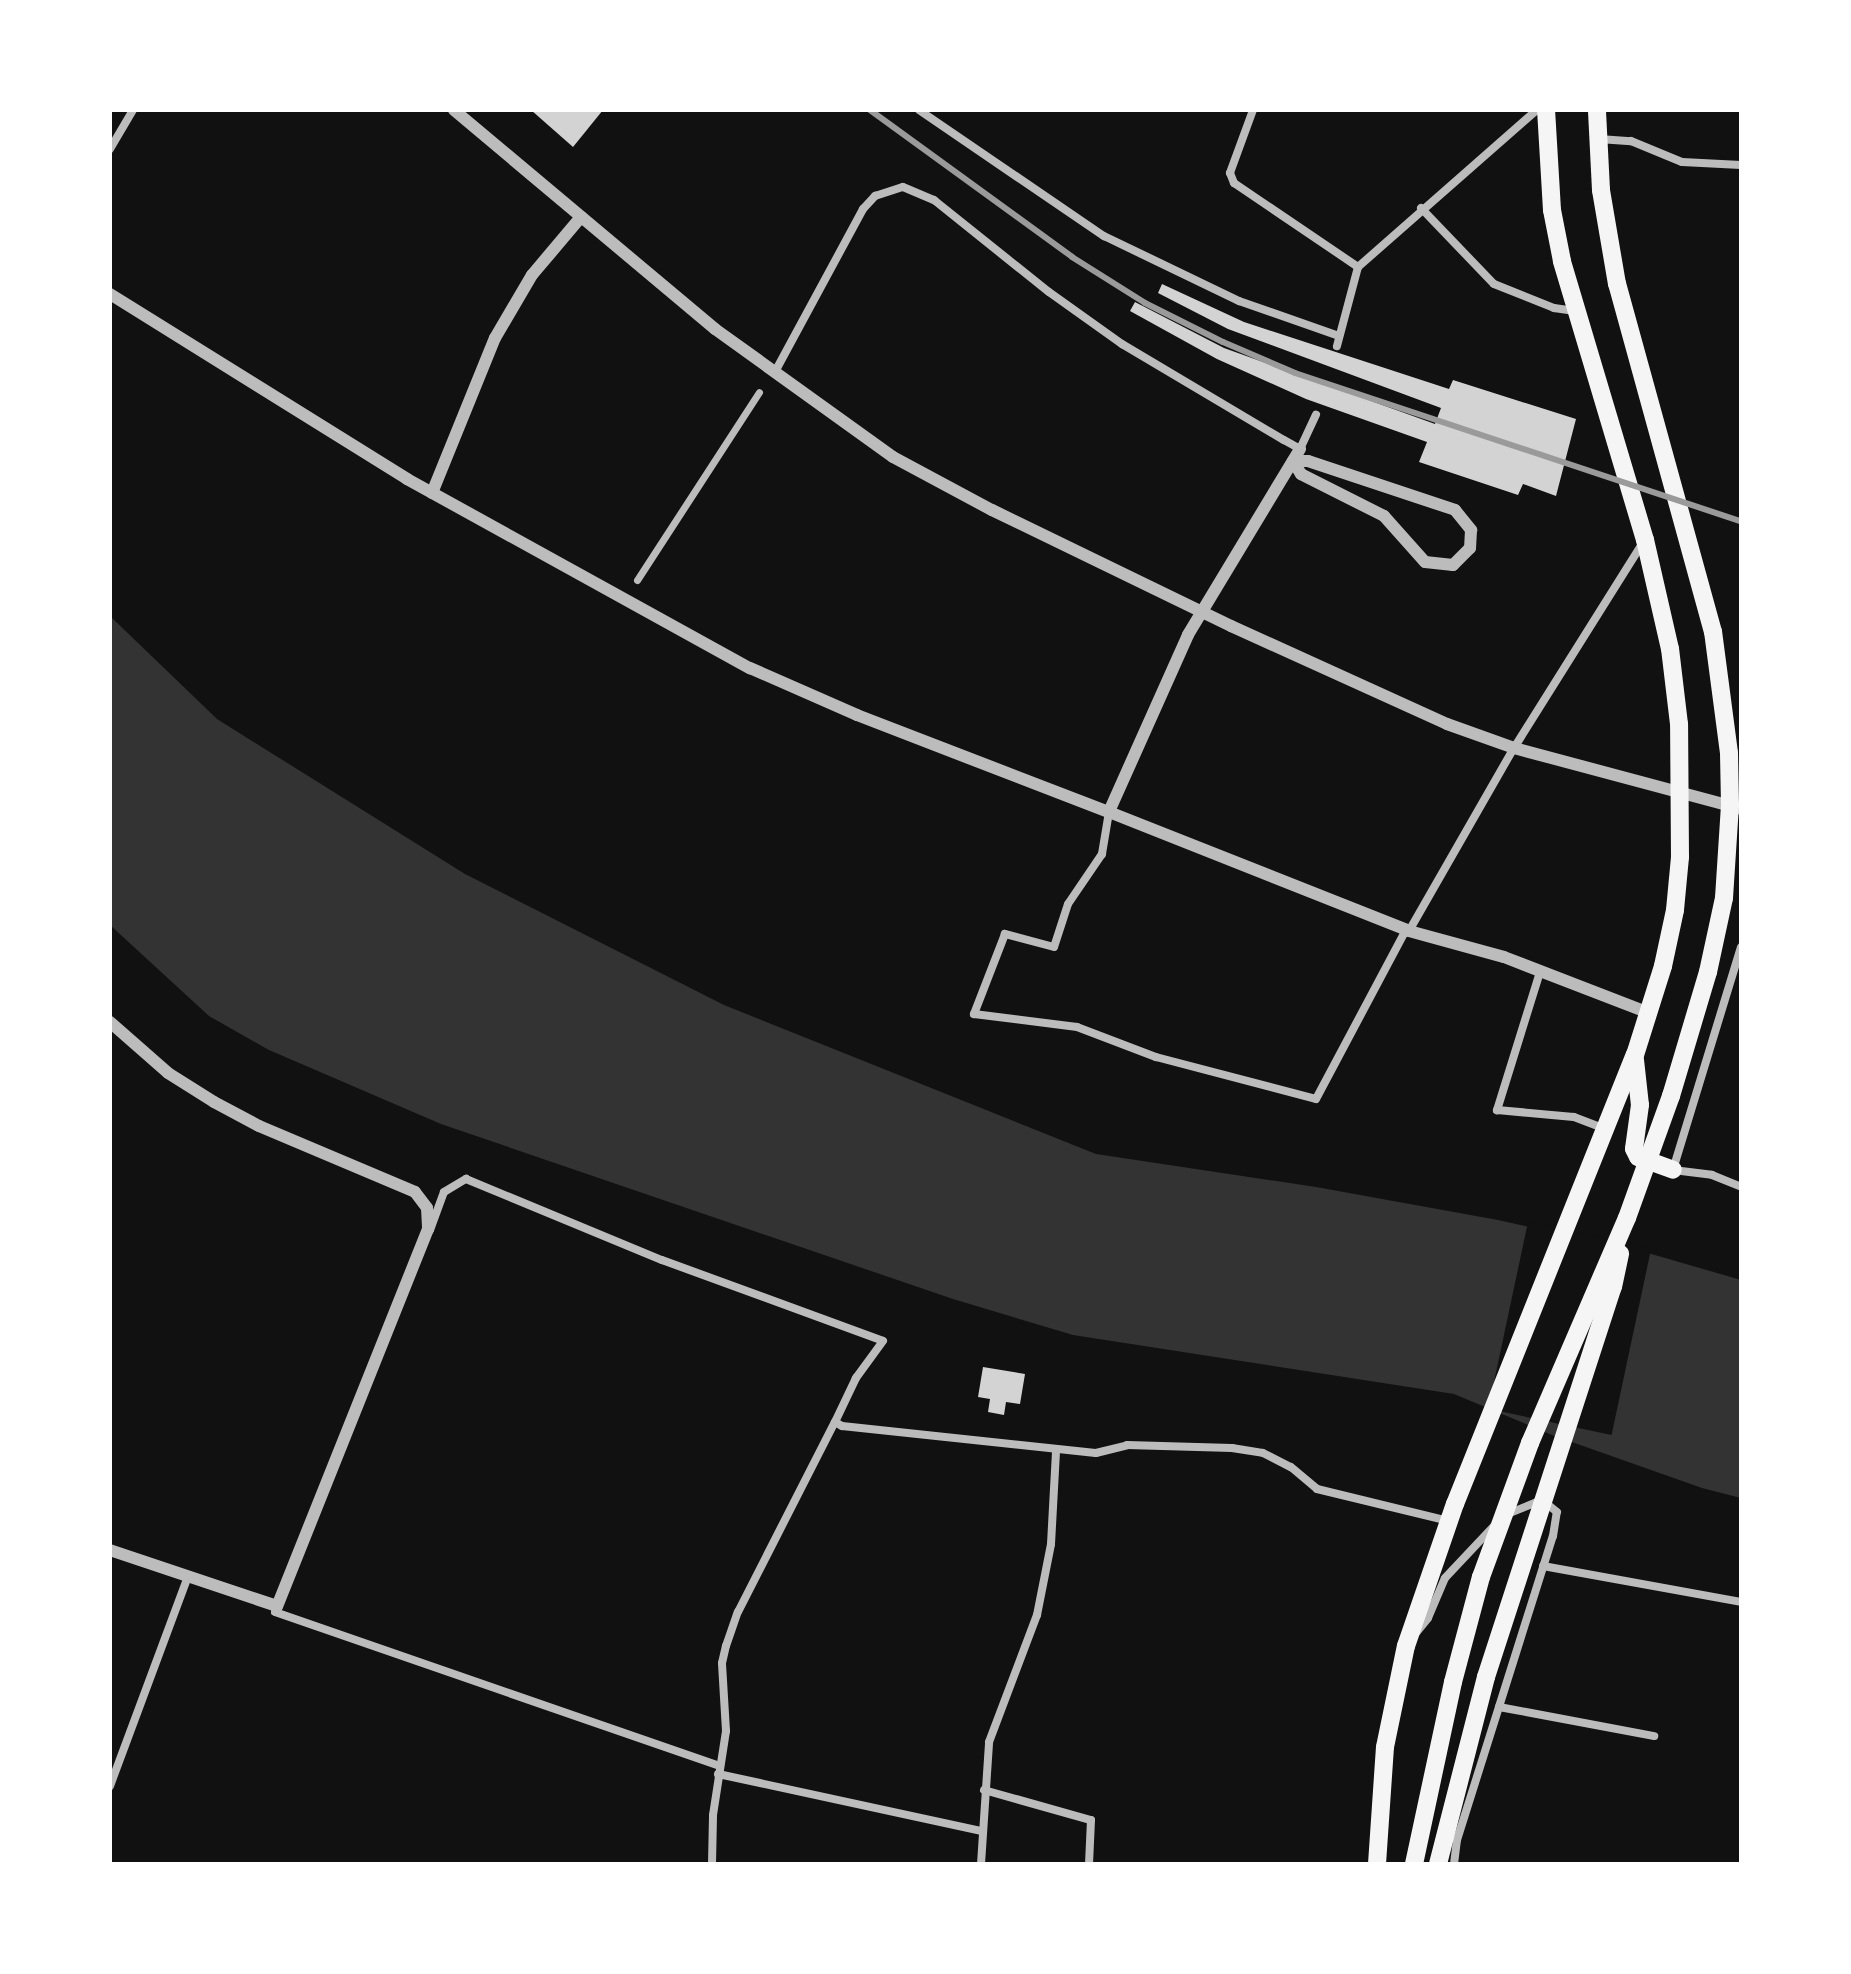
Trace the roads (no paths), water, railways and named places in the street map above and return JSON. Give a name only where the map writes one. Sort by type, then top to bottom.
[{"type":"highway","points":[[1377,1864],[1385,1747],[1406,1646],[1448,1521],[1635,1055],[1675,910],[1681,793],[1679,724],[1670,649],[1645,540],[1575,311],[1552,210],[1546,110]]},
{"type":"highway","points":[[1414,1864],[1453,1682],[1481,1577],[1530,1443],[1627,1218],[1671,1096],[1717,934],[1736,807],[1713,632],[1617,284],[1601,190],[1597,110]]},
{"type":"highway","points":[[1635,1055],[1640,1105],[1634,1149],[1638,1157],[1673,1170]]},
{"type":"highway","points":[[1438,1864],[1486,1677],[1613,1287],[1627,1218]]},
{"type":"street","points":[[110,148],[133,110]]},
{"type":"street","points":[[454,110],[715,329],[893,457],[992,510],[1201,612],[1422,713],[1514,748],[1736,807]]},
{"type":"street","points":[[1253,110],[1230,173],[1234,183],[1358,267]]},
{"type":"street","points":[[921,111],[1104,236],[1239,301],[1338,341],[1358,267],[1421,208],[1537,110]]},
{"type":"street","points":[[1598,139],[1631,141],[1682,162],[1741,165]]},
{"type":"street","points":[[776,370],[863,209],[875,196],[903,187],[919,191],[934,200],[1122,344],[1296,455],[1455,510],[1471,530],[1470,548],[1453,565],[1425,562],[1384,516],[1301,474],[1296,455]]},
{"type":"street","points":[[1421,208],[1494,284],[1554,308],[1575,311]]},
{"type":"street","points":[[432,493],[495,338],[532,275],[581,217]]},
{"type":"street","points":[[110,294],[432,493],[750,668],[871,721],[1408,931],[1504,957],[1649,1013]]},
{"type":"street","points":[[637,580],[759,392]]},
{"type":"street","points":[[1316,414],[1296,455],[1201,612],[1170,671],[1109,812],[1102,854],[1068,904],[1054,947],[1005,934],[974,1014],[1077,1027],[1156,1057],[1316,1099],[1408,931],[1514,748],[1645,540]]},
{"type":"street","points":[[1741,947],[1673,1170],[1712,1175],[1741,1187]]},
{"type":"street","points":[[1540,972],[1497,1110],[1574,1117],[1605,1130]]},
{"type":"street","points":[[110,1022],[168,1073],[214,1102],[259,1126],[415,1192],[427,1208],[426,1242]]},
{"type":"street","points":[[712,1864],[718,1770],[726,1731],[722,1663],[726,1646],[738,1612],[856,1378],[883,1341],[662,1260],[466,1179],[444,1192],[275,1612],[718,1770],[982,1831]]},
{"type":"street","points":[[835,1422],[1053,1450],[1096,1453],[1127,1445],[1189,1445],[1263,1453],[1291,1467],[1317,1489],[1448,1521]]},
{"type":"street","points":[[981,1864],[989,1742],[1037,1615],[1048,1567],[1053,1450]]},
{"type":"street","points":[[1406,1646],[1428,1618],[1445,1578],[1461,1558],[1511,1511],[1537,1502],[1547,1504],[1557,1512],[1457,1840],[1454,1864]]},
{"type":"street","points":[[110,1550],[277,1606]]},
{"type":"street","points":[[1543,1566],[1741,1602]]},
{"type":"street","points":[[110,1786],[188,1576]]},
{"type":"street","points":[[1499,1707],[1654,1736]]},
{"type":"street","points":[[984,1790],[1091,1820],[1089,1864]]},
{"type":"railway","points":[[870,110],[1072,257],[1145,303],[1223,342],[1295,373],[1741,521]]}]
